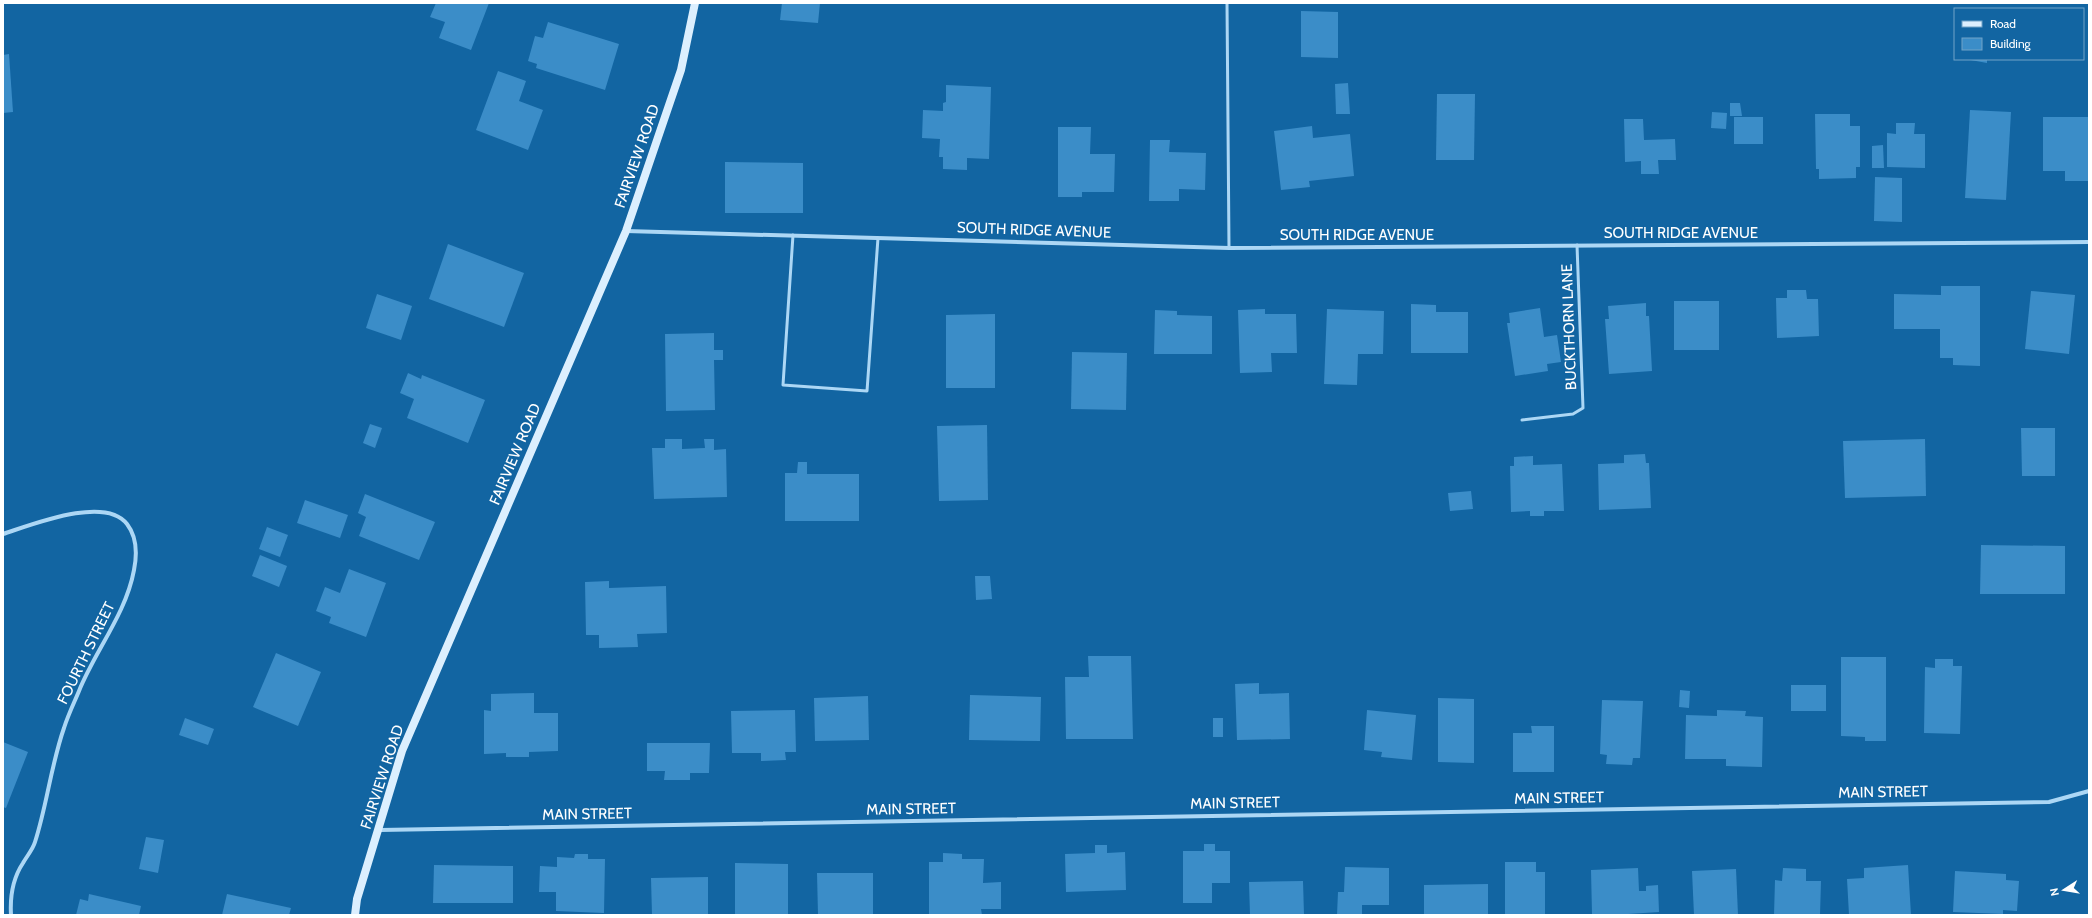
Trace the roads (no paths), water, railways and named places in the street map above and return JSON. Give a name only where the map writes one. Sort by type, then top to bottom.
[{"type":"main road","name":"FAIRVIEW ROAD","points":[[355,915],[357,900],[380,830],[402,751],[626,231],[681,70],[695,3]]},
{"type":"street","name":"SOUTH RIDGE AVENUE","points":[[626,231],[1229,248],[2089,242]]},
{"type":"street","name":"FOURTH STREET","points":[[3,534],[74,514],[105,512],[116,516],[126,523],[133,534],[136,550],[134,571],[125,599],[80,686],[64,728],[34,845],[21,864],[14,883],[10,903],[11,915]]},
{"type":"street","name":"MAIN STREET","points":[[380,830],[2049,802],[2089,791]]},
{"type":"lane","points":[[1227,3],[1229,248]]},
{"type":"lane","points":[[793,235],[783,385],[867,391],[878,238]]},
{"type":"lane","name":"BUCKTHORN LANE","points":[[1522,420],[1573,414],[1583,408],[1577,245]]}]
